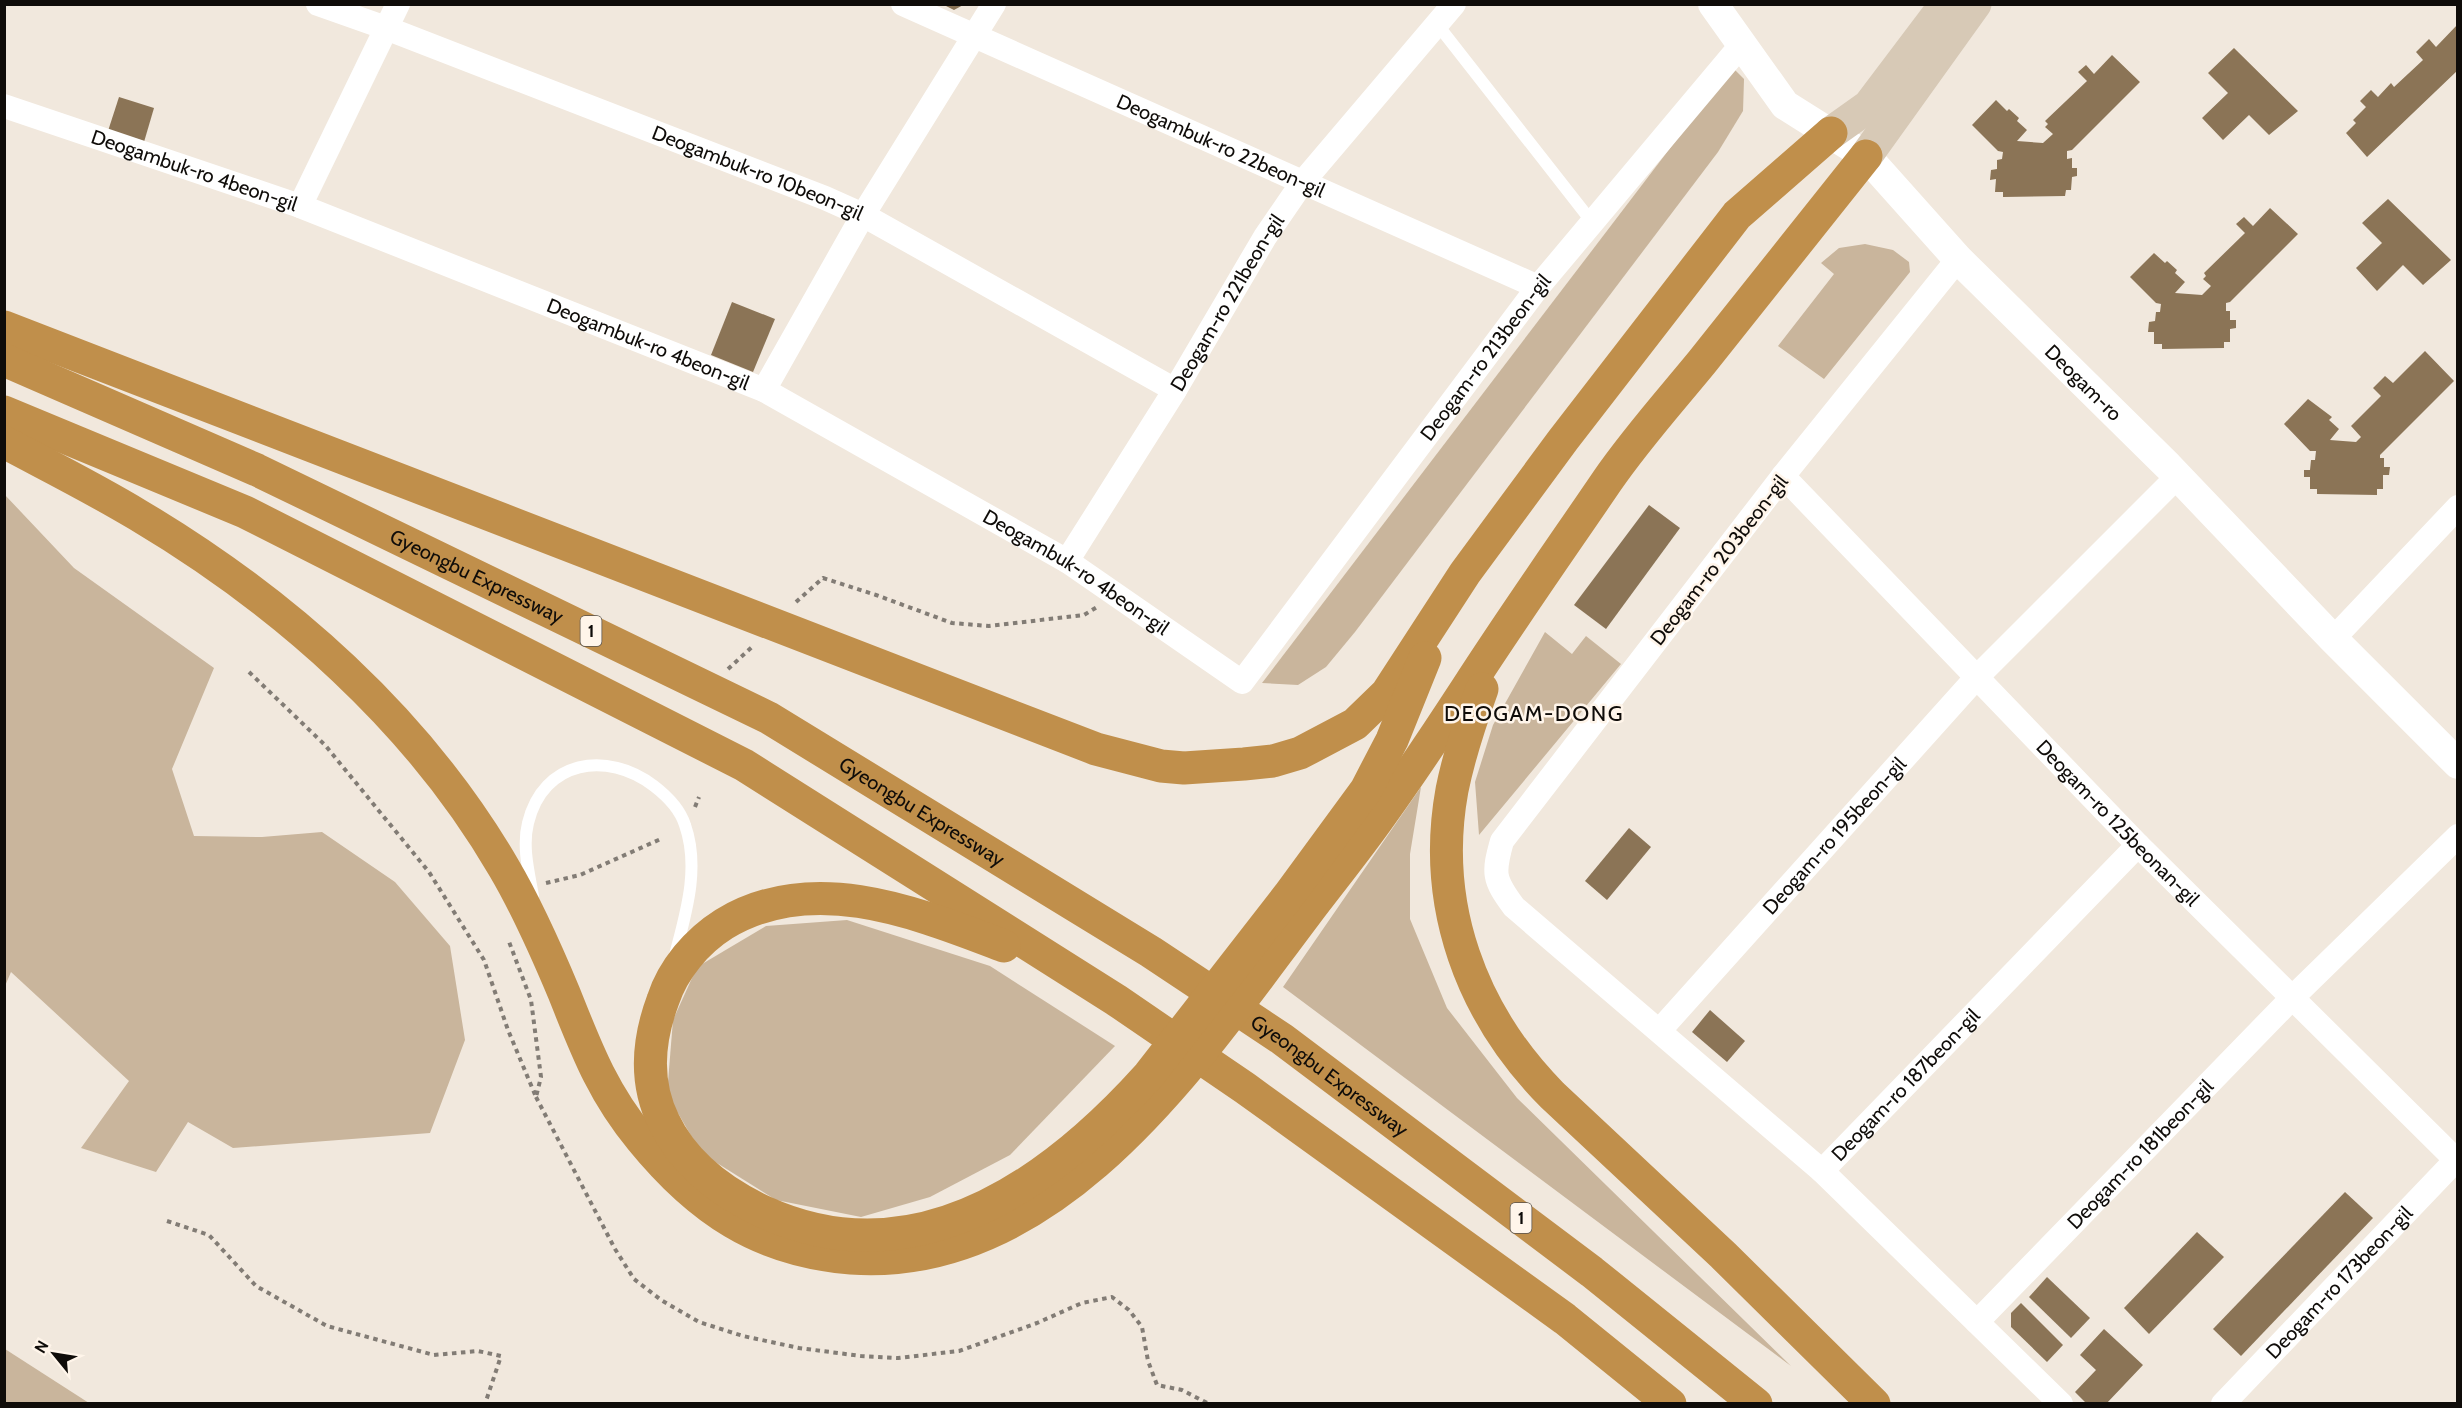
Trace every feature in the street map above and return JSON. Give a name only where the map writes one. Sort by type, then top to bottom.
[{"type":"highway","points":[[4,327],[1078,743],[1161,766],[1214,767],[1273,761],[1300,753],[1337,735],[1355,724],[1387,693],[1465,573],[1563,440],[1737,215],[1832,133]]},
{"type":"highway","points":[[4,442],[134,512],[199,554],[287,619],[339,664],[392,716],[467,810],[507,872],[543,944],[593,1066],[611,1098],[654,1155],[674,1177],[708,1206],[757,1236],[794,1250],[840,1257],[890,1259],[924,1255],[974,1239],[1022,1216],[1072,1181],[1123,1137],[1178,1081],[1378,819],[1614,472],[1866,156]]},
{"type":"highway","name":"Gyeongbu Expressway","points":[[4,360],[257,470],[769,718],[1151,952],[1282,1039],[1592,1272],[1756,1404]]},
{"type":"highway","points":[[4,412],[245,512],[744,765],[1116,1000],[1245,1088],[1565,1319],[1670,1404]]},
{"type":"highway","points":[[1116,1000],[1022,953],[941,923],[867,902],[821,898],[776,904],[735,918],[701,942],[681,966],[664,994],[655,1026],[649,1059],[655,1102],[672,1139],[684,1155],[715,1183],[750,1205],[792,1223],[818,1230],[868,1235],[920,1228],[973,1212],[1000,1200],[1052,1168],[1105,1122],[1149,1075],[1289,895],[1354,807],[1375,774],[1410,698],[1434,635],[1465,573]]},
{"type":"highway","points":[[1507,629],[1492,661],[1459,757],[1452,790],[1445,853],[1451,910],[1462,951],[1486,1010],[1526,1068],[1552,1095],[1722,1254],[1874,1404]]},
{"type":"main road","points":[[1832,133],[1869,106],[1946,4]]},
{"type":"main road","points":[[1866,156],[1975,4]]},
{"type":"street","name":"Deogambuk-ro 10beon-gil","points":[[318,4],[386,28],[825,198],[863,215],[1175,390]]},
{"type":"street","points":[[300,206],[398,4]]},
{"type":"street","name":"Deogambuk-ro 22beon-gil","points":[[903,4],[1538,287]]},
{"type":"street","points":[[764,390],[863,215],[994,4]]},
{"type":"street","name":"Deogam-ro 221beon-gil","points":[[1067,561],[1175,390],[1265,237],[1302,183],[1431,14],[1454,4]]},
{"type":"street","name":"Deogam-ro","points":[[1713,4],[1785,105],[1866,156],[1958,260],[2177,477],[2457,764]]},
{"type":"street","name":"Deogam-ro 213beon-gil","points":[[1242,682],[1538,287],[1742,44]]},
{"type":"street","name":"Deogambuk-ro 4beon-gil","points":[[4,106],[300,206],[764,390],[1067,561],[1242,682]]},
{"type":"street","name":"Deogam-ro 203beon-gil","points":[[1660,1030],[1514,907],[1502,890],[1494,868],[1502,841],[1783,476],[1958,260]]},
{"type":"street","name":"Deogam-ro 125beonan-gil","points":[[1783,476],[2138,845],[2457,1161]]},
{"type":"street","name":"Deogam-ro 195beon-gil","points":[[1660,1030],[1976,678],[2177,477]]},
{"type":"street","points":[[2333,639],[2457,507]]},
{"type":"street","name":"Deogam-ro 181beon-gil","points":[[1977,1322],[2293,997],[2457,836]]},
{"type":"street","name":"Deogam-ro 187beon-gil","points":[[1660,1030],[1731,1095],[1822,1171],[2138,845]]},
{"type":"street","name":"Deogam-ro 173beon-gil","points":[[2223,1404],[2457,1161]]},
{"type":"street","points":[[1822,1171],[2061,1404]]},
{"type":"lane","points":[[1431,14],[1592,222]]},
{"type":"lane","points":[[543,944],[526,852],[528,823],[534,807],[547,786],[569,770],[594,764],[623,768],[648,781],[671,801],[685,824],[689,839],[692,875],[689,898],[664,994]]},
{"type":"path","points":[[796,602],[824,578],[952,623],[989,626],[1084,615],[1116,596]]},
{"type":"path","points":[[727,670],[756,643]]},
{"type":"path","points":[[249,672],[325,745],[429,872],[484,960],[508,1030],[536,1097],[615,1249],[634,1279],[661,1300],[699,1322],[743,1336],[799,1348],[898,1358],[959,1350],[1037,1323],[1082,1303],[1112,1297],[1129,1310],[1142,1327],[1148,1361],[1157,1385],[1182,1390],[1209,1404]]},
{"type":"path","points":[[539,884],[580,875],[663,838]]},
{"type":"path","points":[[506,932],[531,1000],[541,1077],[536,1097]]},
{"type":"path","points":[[167,1221],[209,1235],[256,1286],[327,1326],[434,1355],[478,1351],[501,1356],[485,1404]]},
{"type":"shaded area","points":[[1732,67],[1744,79],[1743,111],[1718,152],[1355,632],[1326,667],[1298,685],[1262,683]]},
{"type":"shaded area","points":[[1865,244],[1893,250],[1909,262],[1910,272],[1824,379],[1778,346],[1834,274],[1821,263],[1839,248]]},
{"type":"shaded area","points":[[5,495],[74,568],[214,668],[172,769],[194,836],[262,837],[322,832],[395,882],[450,946],[465,1040],[430,1133],[233,1148],[188,1122],[156,1172],[81,1148],[129,1081],[11,972],[5,986]]},
{"type":"shaded area","points":[[1545,632],[1572,654],[1586,636],[1621,664],[1479,835],[1475,782],[1493,725]]},
{"type":"shaded area","points":[[1421,787],[1410,854],[1410,919],[1447,1008],[1517,1098],[1791,1366],[1283,987]]},
{"type":"shaded area","points":[[847,920],[990,966],[1115,1046],[1010,1155],[930,1197],[861,1217],[776,1200],[701,1153],[667,1094],[673,1020],[697,967],[766,926]]},
{"type":"shaded area","points":[[5,1349],[89,1403],[5,1403]]},
{"type":"building","points":[[942,4],[965,4],[954,10]]},
{"type":"building","points":[[2458,24],[2458,70],[2367,157],[2346,133],[2356,123],[2353,120],[2366,107],[2360,101],[2371,90],[2378,97],[2391,83],[2394,87],[2423,60],[2416,52],[2429,39],[2436,47]]},
{"type":"building","points":[[2234,48],[2298,111],[2269,135],[2249,115],[2223,140],[2202,118],[2228,93],[2208,73]]},
{"type":"building","points":[[2112,55],[2140,82],[2072,150],[2067,151],[2067,159],[2072,158],[2072,168],[2077,168],[2077,176],[2072,177],[2071,190],[2066,190],[2065,196],[2003,197],[2003,192],[1995,192],[1996,179],[1990,180],[1991,170],[1997,169],[1997,160],[2002,159],[2003,152],[1998,151],[1972,125],[1996,100],[2007,111],[2009,109],[2019,118],[2017,121],[2027,130],[2017,141],[2043,143],[2053,134],[2045,127],[2048,124],[2045,121],[2087,81],[2078,72],[2086,65],[2094,74]]},
{"type":"building","points":[[119,97],[154,108],[144,142],[108,131]]},
{"type":"building","points":[[2388,199],[2451,260],[2423,285],[2403,265],[2377,291],[2356,268],[2382,243],[2362,223]]},
{"type":"building","points":[[2270,208],[2298,234],[2230,302],[2226,303],[2226,311],[2230,311],[2230,320],[2236,320],[2236,328],[2230,329],[2230,342],[2224,342],[2224,348],[2162,349],[2162,344],[2154,344],[2154,332],[2148,332],[2149,322],[2155,321],[2156,312],[2160,312],[2161,304],[2156,303],[2130,277],[2154,253],[2177,270],[2175,273],[2185,282],[2175,293],[2202,295],[2211,286],[2203,279],[2206,276],[2204,273],[2245,233],[2236,224],[2244,217],[2253,226]]},
{"type":"building","points":[[732,302],[775,319],[753,372],[711,355]]},
{"type":"building","points":[[2425,351],[2454,381],[2380,455],[2380,458],[2384,458],[2384,467],[2390,467],[2389,475],[2383,475],[2383,489],[2377,489],[2377,495],[2317,494],[2317,489],[2310,489],[2310,477],[2304,477],[2304,470],[2310,470],[2311,460],[2315,460],[2316,451],[2310,451],[2284,424],[2308,399],[2332,417],[2329,420],[2339,429],[2330,440],[2356,442],[2361,437],[2351,426],[2381,396],[2373,388],[2385,376],[2393,383]]},
{"type":"building","points":[[1649,505],[1680,528],[1606,629],[1574,605]]},
{"type":"building","points":[[1629,828],[1651,847],[1607,900],[1585,881]]},
{"type":"building","points":[[1710,1010],[1745,1041],[1727,1062],[1692,1032]]},
{"type":"building","points":[[2345,1192],[2373,1218],[2241,1356],[2213,1329]]},
{"type":"building","points":[[2197,1232],[2224,1257],[2149,1334],[2124,1308]]},
{"type":"building","points":[[2047,1277],[2090,1318],[2071,1338],[2029,1297]]},
{"type":"building","points":[[2021,1303],[2063,1345],[2047,1362],[2011,1327],[2011,1313]]},
{"type":"building","points":[[2104,1329],[2143,1365],[2106,1404],[2087,1404],[2075,1392],[2096,1370],[2080,1355]]},
{"type":"district","name":"DEOGAM-DONG","points":[[1534,713]]}]
